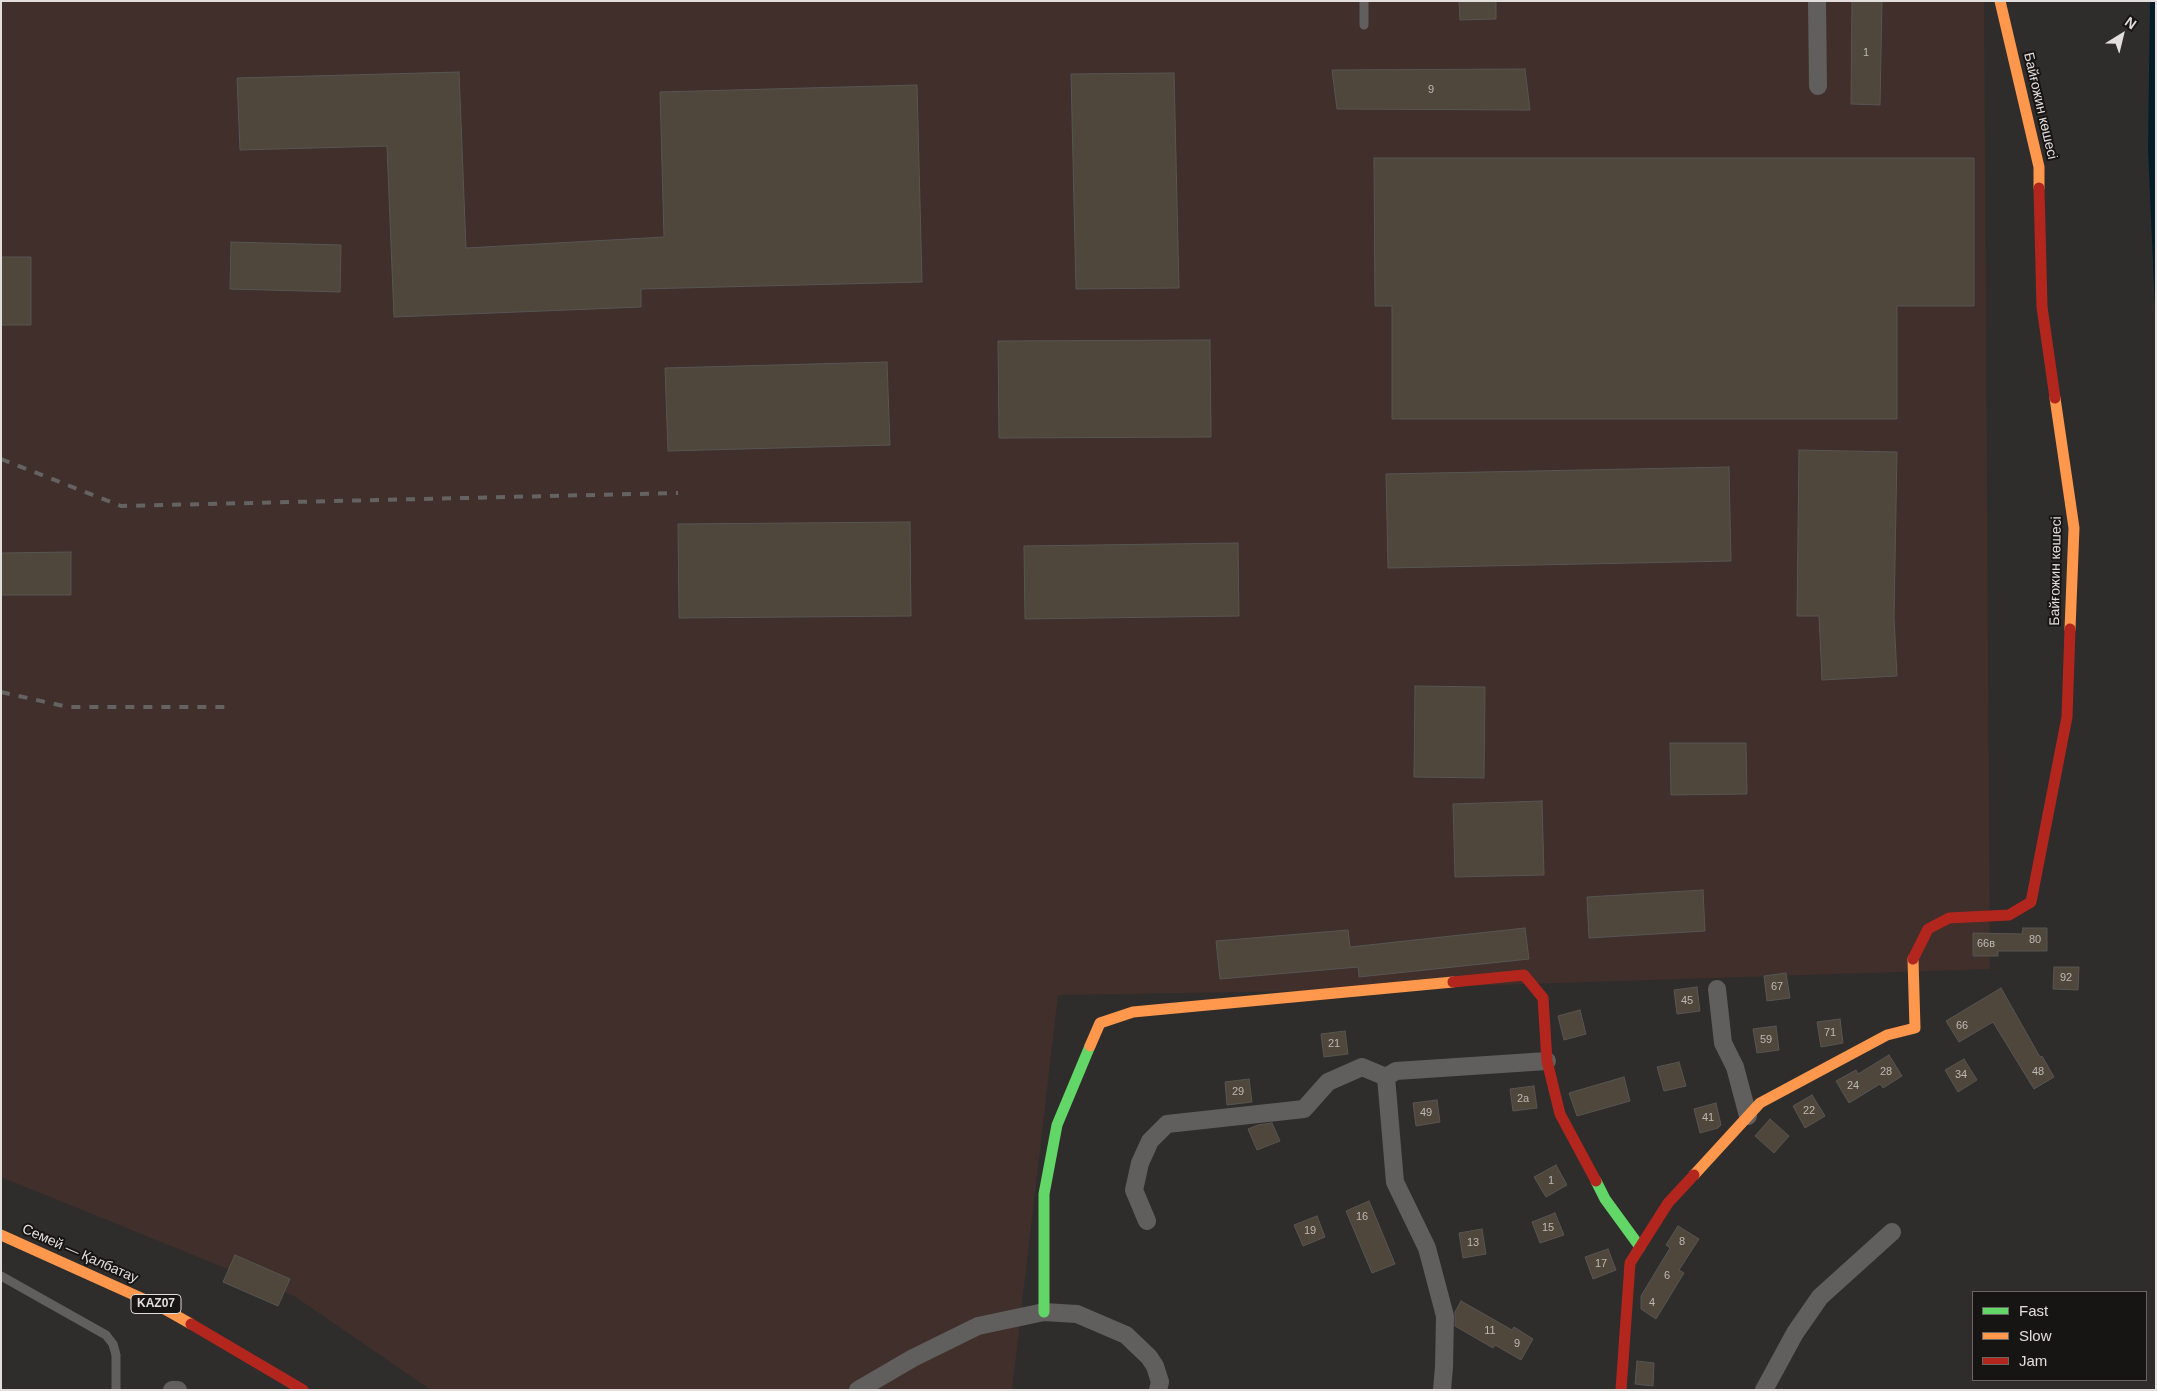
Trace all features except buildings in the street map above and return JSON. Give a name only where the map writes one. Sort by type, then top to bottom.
[{"type":"main road","name":"Байғожин көшесі","points":[[1748,1116],[1760,1103],[1845,1056],[1887,1035],[1915,1028],[1913,957],[1928,929],[1949,918],[2009,915],[2031,902],[2067,717],[2074,528],[2042,307],[2039,166],[2000,1]]},
{"type":"main road","points":[[1044,1312],[1044,1194],[1057,1125],[1100,1023],[1133,1012],[1524,975],[1543,998],[1547,1061],[1560,1114],[1605,1199],[1640,1247]]},
{"type":"main road","points":[[1620,1390],[1630,1264],[1668,1202],[1748,1116]]},
{"type":"main road","name":"Семей — Қалбатау","points":[[1,1235],[161,1307],[279,1383],[303,1390]]},
{"type":"street","points":[[1817,1],[1818,86]]},
{"type":"street","points":[[1717,989],[1723,1043],[1735,1067],[1748,1116]]},
{"type":"street","points":[[1386,1077],[1396,1071],[1547,1061]]},
{"type":"street","points":[[1147,1221],[1134,1190],[1140,1164],[1150,1141],[1167,1124],[1304,1109],[1328,1082],[1362,1067],[1386,1077]]},
{"type":"street","points":[[1386,1077],[1395,1182],[1427,1248],[1445,1316],[1442,1390]]},
{"type":"street","points":[[1764,1390],[1795,1333],[1820,1297],[1892,1232]]},
{"type":"street","points":[[858,1390],[913,1358],[978,1326],[1044,1312],[1077,1314],[1126,1335],[1150,1357],[1160,1382],[1158,1390]]},
{"type":"street","points":[[172,1390],[178,1390]]},
{"type":"lane","points":[[1364,1],[1364,25]]},
{"type":"lane","points":[[1,1276],[106,1335],[113,1344],[116,1355],[116,1390]]},
{"type":"shaded area","points":[[1,1],[1984,1],[1990,969],[1309,991],[1058,995],[1012,1390],[431,1390],[294,1296],[1,1177]]},
{"type":"water","points":[[2150,1],[2156,1],[2156,332],[2148,150]]},
{"type":"railway","points":[[1,459],[121,506],[678,493]]},
{"type":"railway","points":[[1,692],[68,707],[232,707]]},
{"type":"traffic: fast","points":[[1044,1312],[1044,1194],[1057,1125],[1090,1046]]},
{"type":"traffic: fast","points":[[1596,1181],[1605,1199],[1640,1247]]},
{"type":"traffic: slow","points":[[2000,1],[2039,167],[2039,188]]},
{"type":"traffic: slow","points":[[2055,398],[2074,528],[2070,629]]},
{"type":"traffic: slow","points":[[1694,1175],[1760,1103],[1887,1035],[1915,1028],[1913,959]]},
{"type":"traffic: slow","points":[[1090,1046],[1100,1023],[1133,1012],[1453,982]]},
{"type":"traffic: slow","points":[[1,1235],[161,1307],[191,1324]]},
{"type":"traffic: jam","points":[[2039,188],[2042,307],[2055,398]]},
{"type":"traffic: jam","points":[[1913,959],[1928,929],[1949,918],[2009,915],[2031,902],[2067,717],[2070,629]]},
{"type":"traffic: jam","points":[[1453,982],[1524,975],[1543,998],[1547,1061],[1560,1114],[1596,1181]]},
{"type":"traffic: jam","points":[[1621,1390],[1630,1263],[1668,1203],[1694,1175]]},
{"type":"traffic: jam","points":[[191,1324],[303,1390]]}]
